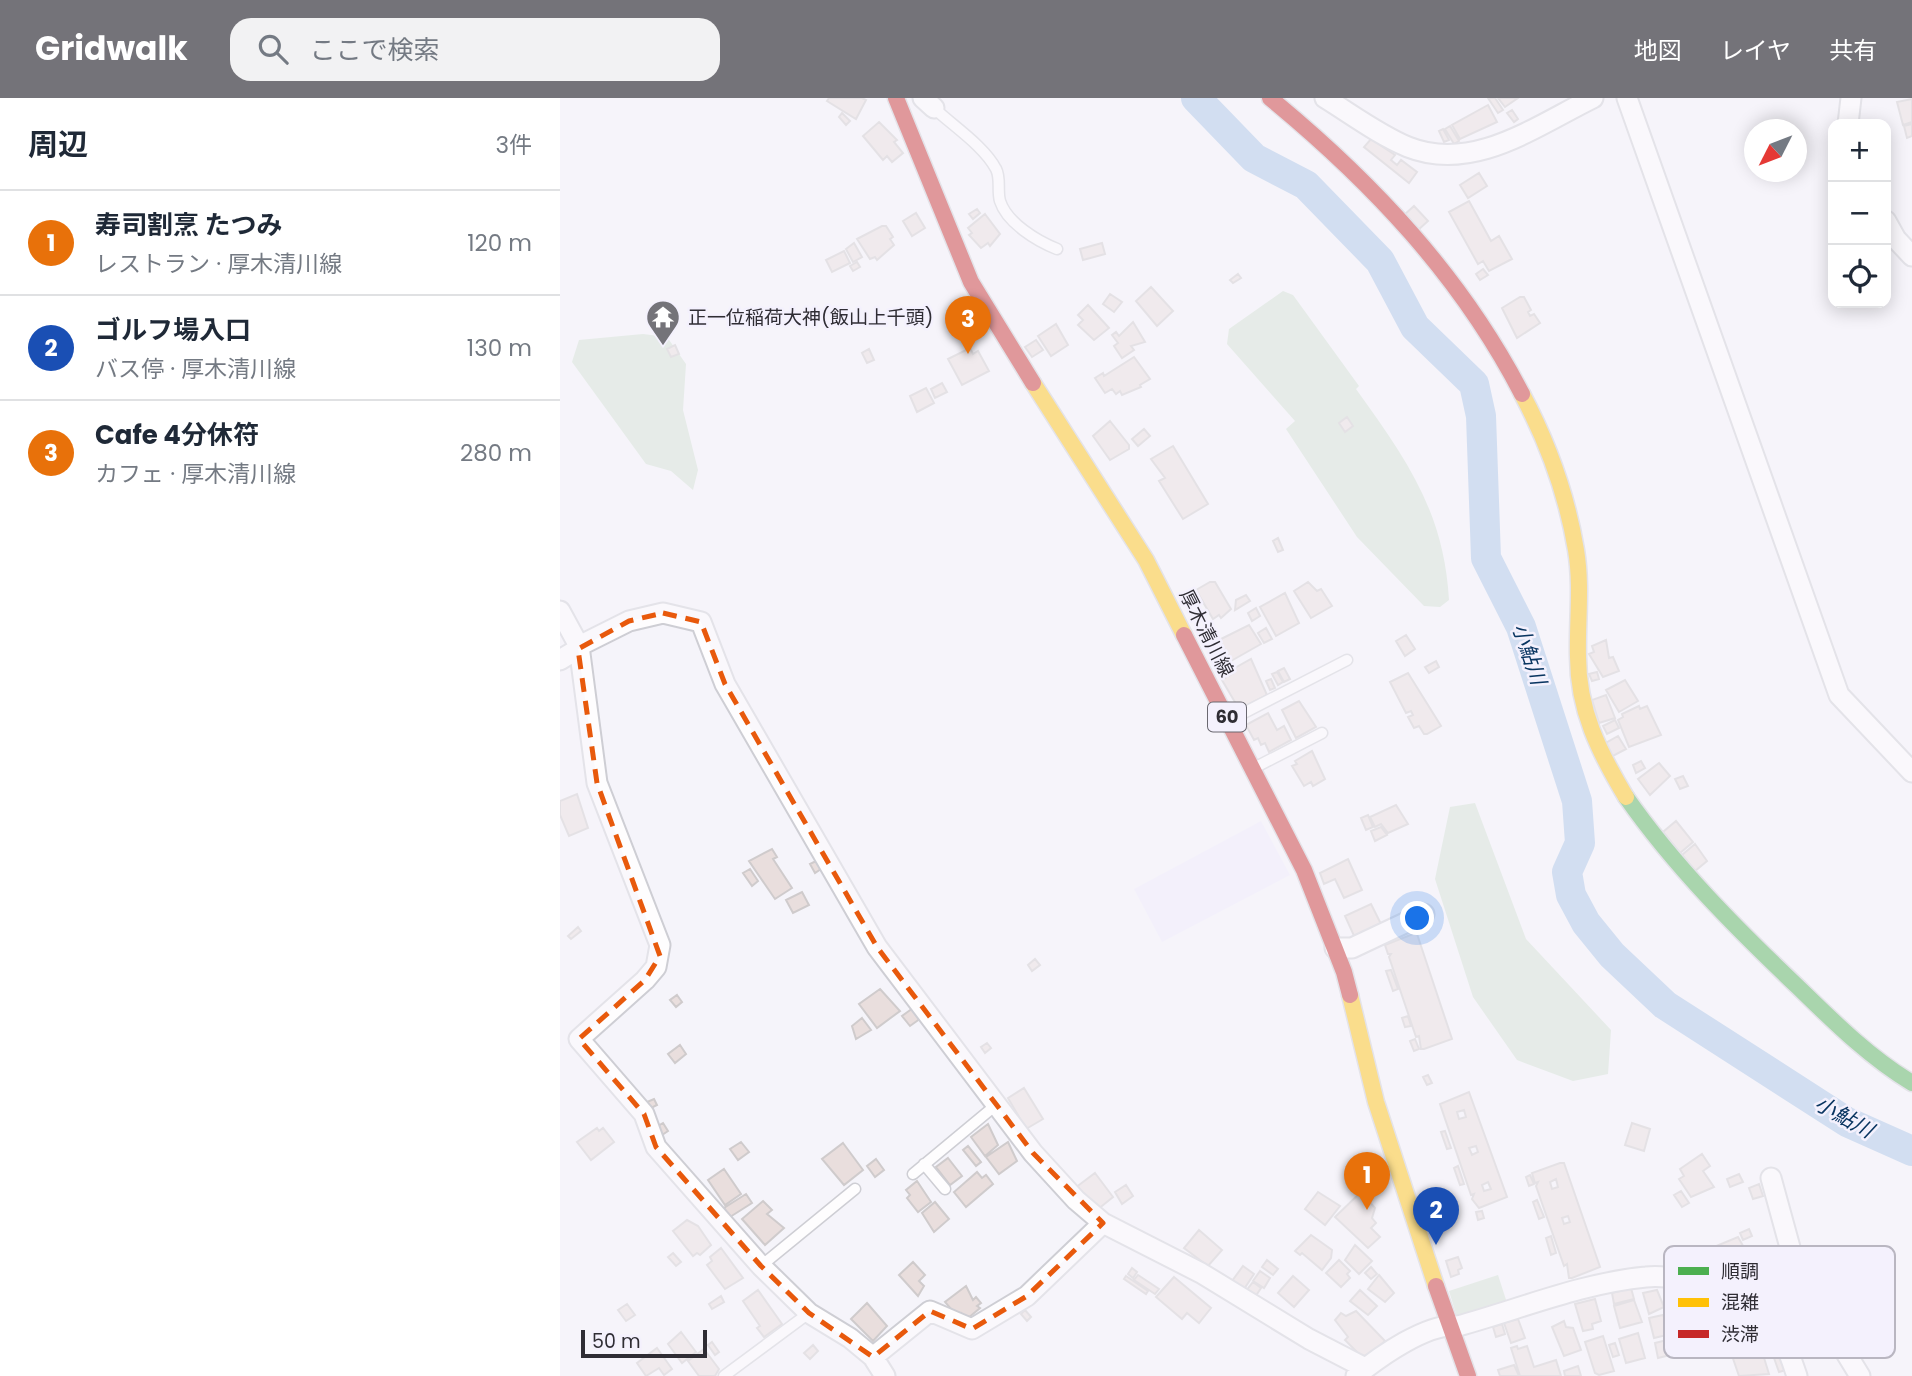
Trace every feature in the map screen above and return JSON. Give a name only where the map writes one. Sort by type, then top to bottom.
[{"type":"main road","name":"厚木清川線","points":[[895,98],[971,282],[992,320],[1146,560],[1304,870],[1335,948],[1376,1102],[1448,1325],[1468,1376]]},
{"type":"main road","points":[[1270,98],[1293,105],[1429,251],[1500,351],[1531,409],[1565,501],[1576,551],[1576,662],[1579,693],[1590,729],[1609,770],[1675,860],[1767,959],[1863,1049],[1912,1083]]},
{"type":"street","points":[[1325,98],[1408,147],[1456,156],[1496,146],[1593,98]]},
{"type":"street","points":[[1627,98],[1839,695],[1912,772]]},
{"type":"street","points":[[1849,119],[1851,98]]},
{"type":"street","points":[[1891,230],[1912,256]]},
{"type":"street","points":[[560,611],[579,648],[597,783],[660,945],[656,967],[645,980],[579,1040],[644,1114],[656,1147],[761,1266],[809,1313],[850,1338],[873,1357],[885,1376]]},
{"type":"street","points":[[560,660],[629,621],[663,612],[701,622],[725,684],[877,947],[1033,1153],[1076,1199],[1103,1223],[1201,1273],[1361,1372],[1411,1339],[1448,1325],[1458,1326],[1569,1294],[1647,1276],[1664,1278]]},
{"type":"street","points":[[1335,948],[1352,948],[1424,914]]},
{"type":"street","points":[[1771,1178],[1790,1246]]},
{"type":"street","points":[[873,1357],[930,1311],[972,1329],[1027,1296],[1103,1223]]},
{"type":"street","points":[[1790,1358],[1797,1376]]},
{"type":"street","points":[[1849,1358],[1860,1376]]},
{"type":"lane","points":[[934,102],[998,172],[999,199],[1004,211],[1037,241],[1057,249]]},
{"type":"lane","points":[[1228,720],[1347,660]]},
{"type":"lane","points":[[1253,768],[1322,733]]},
{"type":"lane","points":[[912,1174],[996,1105]]},
{"type":"lane","points":[[924,1164],[945,1189]]},
{"type":"lane","points":[[761,1266],[855,1189]]},
{"type":"lane","points":[[724,1376],[809,1313]]},
{"type":"highlighted area","points":[[663,613],[701,622],[725,684],[877,947],[1033,1153],[1103,1223],[1027,1296],[972,1329],[930,1311],[873,1357],[809,1313],[761,1266],[656,1147],[644,1114],[579,1039],[645,980],[660,956],[597,783],[578,649],[629,621]]},
{"type":"shaded area","points":[[1261,821],[1290,875],[1162,942],[1134,889]]},
{"type":"green space","points":[[1283,291],[1293,295],[1359,386],[1356,389],[1391,439],[1419,487],[1431,513],[1446,568],[1449,600],[1440,607],[1424,606],[1357,537],[1286,429],[1295,421],[1227,344],[1229,329]]},
{"type":"green space","points":[[643,334],[667,337],[686,364],[683,410],[698,470],[693,490],[671,471],[646,464],[572,362],[579,340]]},
{"type":"green space","points":[[1475,803],[1526,939],[1611,1030],[1608,1074],[1573,1081],[1517,1060],[1473,997],[1435,879],[1450,807]]},
{"type":"green space","points":[[1498,1275],[1508,1306],[1457,1317],[1449,1291]]},
{"type":"building","points":[[829,98],[866,100],[856,119],[827,101]]},
{"type":"building","points":[[1488,98],[1495,98],[1503,110],[1498,113]]},
{"type":"building","points":[[1498,98],[1518,98],[1505,107]]},
{"type":"building","points":[[1912,99],[1912,122],[1903,125],[1897,102]]},
{"type":"building","points":[[1488,105],[1497,122],[1460,139],[1452,125]]},
{"type":"building","points":[[1512,110],[1518,119],[1514,122],[1507,113]]},
{"type":"building","points":[[842,113],[850,121],[846,125],[839,117]]},
{"type":"building","points":[[879,122],[897,140],[894,142],[903,153],[892,162],[887,156],[883,160],[863,136]]},
{"type":"building","points":[[1912,124],[1912,136],[1907,138],[1904,126]]},
{"type":"building","points":[[1450,126],[1459,141],[1454,144],[1445,129]]},
{"type":"building","points":[[1443,129],[1449,140],[1444,142],[1439,131]]},
{"type":"building","points":[[1371,139],[1395,155],[1391,160],[1397,165],[1401,160],[1417,172],[1409,183],[1364,147]]},
{"type":"building","points":[[1479,173],[1487,186],[1468,198],[1460,185]]},
{"type":"building","points":[[1469,201],[1491,241],[1499,236],[1512,259],[1489,271],[1483,261],[1478,264],[1449,212]]},
{"type":"building","points":[[1414,206],[1428,221],[1418,230],[1404,215]]},
{"type":"building","points":[[977,209],[980,213],[973,219],[969,214]]},
{"type":"building","points":[[916,213],[925,228],[912,236],[903,221]]},
{"type":"building","points":[[985,214],[1000,234],[990,246],[988,243],[981,248],[969,235],[972,233],[968,228]]},
{"type":"building","points":[[886,226],[893,237],[890,239],[894,245],[877,260],[875,257],[870,259],[857,239]]},
{"type":"building","points":[[854,243],[862,257],[853,262],[846,249]]},
{"type":"building","points":[[1102,243],[1105,254],[1083,260],[1080,249]]},
{"type":"building","points":[[844,251],[850,263],[832,272],[826,260]]},
{"type":"building","points":[[857,262],[860,267],[853,271],[850,266]]},
{"type":"building","points":[[1483,269],[1488,275],[1480,280],[1476,274]]},
{"type":"building","points":[[1238,274],[1241,278],[1233,283],[1230,280]]},
{"type":"building","points":[[1151,287],[1173,311],[1157,326],[1136,301]]},
{"type":"building","points":[[1110,294],[1122,302],[1114,312],[1103,304]]},
{"type":"building","points":[[1524,297],[1531,310],[1528,312],[1530,316],[1534,314],[1540,323],[1517,338],[1502,308]]},
{"type":"building","points":[[1088,305],[1109,328],[1094,340],[1078,325],[1083,320],[1078,315]]},
{"type":"building","points":[[1133,322],[1145,342],[1131,346],[1134,350],[1122,358],[1114,346],[1118,343],[1112,335],[1116,332],[1119,336]]},
{"type":"building","points":[[1056,324],[1068,345],[1051,356],[1038,336]]},
{"type":"building","points":[[1036,340],[1043,350],[1032,357],[1025,347]]},
{"type":"building","points":[[675,345],[679,354],[671,357],[667,349]]},
{"type":"building","points":[[970,348],[973,354],[978,351],[989,371],[962,385],[948,359]]},
{"type":"building","points":[[869,349],[874,360],[867,363],[862,353]]},
{"type":"building","points":[[1134,357],[1150,379],[1140,385],[1141,387],[1122,395],[1120,391],[1116,394],[1112,389],[1105,393],[1095,378],[1103,373],[1104,376]]},
{"type":"building","points":[[942,383],[947,392],[935,398],[931,389]]},
{"type":"building","points":[[926,388],[934,403],[917,412],[910,396]]},
{"type":"building","points":[[1347,417],[1353,426],[1345,432],[1339,423]]},
{"type":"building","points":[[1110,421],[1129,445],[1129,449],[1110,460],[1093,436]]},
{"type":"building","points":[[1144,429],[1150,436],[1138,446],[1132,439]]},
{"type":"building","points":[[1173,446],[1208,504],[1183,519],[1159,481],[1165,478],[1151,459]]},
{"type":"building","points":[[1278,538],[1283,550],[1278,552],[1273,541]]},
{"type":"building","points":[[1215,582],[1231,609],[1221,618],[1219,615],[1213,619],[1196,590]]},
{"type":"building","points":[[1308,582],[1317,591],[1321,589],[1332,606],[1311,618],[1294,591]]},
{"type":"building","points":[[1285,593],[1299,623],[1276,636],[1260,607]]},
{"type":"building","points":[[1246,595],[1250,601],[1235,610],[1236,600]]},
{"type":"building","points":[[1256,608],[1260,616],[1252,621],[1248,613]]},
{"type":"building","points":[[1249,625],[1261,644],[1231,661],[1219,640]]},
{"type":"building","points":[[1266,628],[1272,639],[1264,643],[1258,633]]},
{"type":"building","points":[[1406,635],[1415,649],[1405,656],[1396,641]]},
{"type":"building","points":[[1606,640],[1609,658],[1613,657],[1619,671],[1603,677],[1589,654],[1594,652],[1592,646]]},
{"type":"building","points":[[1251,659],[1267,695],[1239,709],[1222,680],[1235,672],[1233,669]]},
{"type":"building","points":[[1436,661],[1439,667],[1429,673],[1425,667]]},
{"type":"building","points":[[1284,668],[1290,679],[1284,682],[1278,671]]},
{"type":"building","points":[[1277,672],[1283,682],[1278,685],[1272,674]]},
{"type":"building","points":[[1597,672],[1599,679],[1592,681],[1589,674]]},
{"type":"building","points":[[1408,673],[1441,726],[1427,734],[1424,734],[1419,726],[1414,728],[1408,717],[1413,715],[1411,711],[1406,713],[1390,682]]},
{"type":"building","points":[[1271,679],[1275,688],[1270,690],[1266,681]]},
{"type":"building","points":[[1625,680],[1638,701],[1619,712],[1606,690]]},
{"type":"building","points":[[1606,695],[1615,718],[1599,723],[1592,700]]},
{"type":"building","points":[[1299,701],[1316,727],[1296,738],[1282,710]]},
{"type":"building","points":[[1639,706],[1640,709],[1647,706],[1661,735],[1629,747],[1618,720],[1623,717],[1622,714]]},
{"type":"building","points":[[1268,713],[1277,730],[1284,726],[1291,740],[1269,752],[1265,743],[1261,745],[1258,738],[1254,740],[1246,725]]},
{"type":"building","points":[[1615,720],[1619,728],[1607,734],[1603,726]]},
{"type":"building","points":[[1618,736],[1626,749],[1611,757],[1604,744]]},
{"type":"building","points":[[1312,751],[1325,779],[1313,786],[1311,782],[1304,786],[1292,766],[1297,764],[1295,761]]},
{"type":"building","points":[[1641,761],[1645,768],[1636,773],[1633,765]]},
{"type":"building","points":[[1659,763],[1670,776],[1650,795],[1638,779]]},
{"type":"building","points":[[1683,776],[1688,786],[1680,789],[1675,779]]},
{"type":"building","points":[[577,794],[588,828],[569,836],[560,815],[560,801]]},
{"type":"building","points":[[1396,805],[1408,824],[1388,833],[1381,824],[1375,827],[1370,817]]},
{"type":"building","points":[[1368,815],[1373,827],[1366,830],[1361,818]]},
{"type":"building","points":[[1676,821],[1693,842],[1680,853],[1663,832]]},
{"type":"building","points":[[1381,827],[1387,835],[1375,841],[1371,831]]},
{"type":"building","points":[[1695,844],[1707,861],[1695,871],[1682,855]]},
{"type":"building","points":[[772,849],[777,857],[773,859],[792,888],[775,899],[749,861]]},
{"type":"building","points":[[1348,859],[1362,890],[1344,898],[1335,879],[1324,884],[1320,873]]},
{"type":"building","points":[[816,861],[821,869],[815,873],[810,864]]},
{"type":"building","points":[[750,869],[758,881],[752,886],[743,873]]},
{"type":"building","points":[[802,892],[809,905],[793,913],[786,900]]},
{"type":"building","points":[[1371,904],[1382,926],[1355,938],[1345,916]]},
{"type":"building","points":[[578,927],[581,931],[571,939],[568,936]]},
{"type":"building","points":[[1417,934],[1452,1039],[1424,1049],[1421,1049],[1419,1036],[1416,1037],[1389,957],[1391,954],[1388,954],[1385,945]]},
{"type":"building","points":[[1035,959],[1040,965],[1032,971],[1028,965]]},
{"type":"building","points":[[1391,970],[1398,989],[1393,991],[1386,971]]},
{"type":"building","points":[[880,989],[900,1011],[877,1028],[859,1004]]},
{"type":"building","points":[[677,995],[682,1002],[676,1007],[670,1000]]},
{"type":"building","points":[[913,1008],[921,1018],[910,1026],[902,1016]]},
{"type":"building","points":[[1408,1016],[1411,1026],[1405,1027],[1402,1018]]},
{"type":"building","points":[[862,1018],[871,1030],[856,1039],[852,1026]]},
{"type":"building","points":[[1415,1039],[1419,1049],[1414,1051],[1410,1041]]},
{"type":"building","points":[[987,1043],[991,1048],[985,1053],[981,1047]]},
{"type":"building","points":[[680,1045],[686,1054],[675,1063],[668,1054]]},
{"type":"building","points":[[1428,1075],[1432,1083],[1427,1085],[1423,1077]]},
{"type":"building","points":[[1024,1088],[1043,1119],[1026,1129],[1008,1098]]},
{"type":"building","points":[[1469,1092],[1507,1197],[1479,1208],[1472,1199],[1474,1194],[1471,1195],[1440,1104]],"holes":[[[1464,1110],[1466,1117],[1459,1119],[1457,1112]],[[1476,1146],[1478,1152],[1472,1155],[1469,1148]],[[1488,1182],[1491,1189],[1484,1191],[1482,1185]]]},
{"type":"building","points":[[654,1099],[657,1105],[651,1108],[647,1102]]},
{"type":"building","points":[[663,1123],[668,1131],[662,1135],[658,1126]]},
{"type":"building","points":[[1632,1123],[1650,1129],[1644,1151],[1625,1145]]},
{"type":"building","points":[[988,1124],[998,1145],[985,1156],[971,1137]]},
{"type":"building","points":[[597,1128],[599,1131],[603,1128],[614,1142],[591,1160],[577,1142]]},
{"type":"building","points":[[1445,1131],[1451,1148],[1447,1149],[1441,1132]]},
{"type":"building","points":[[741,1142],[749,1152],[738,1160],[730,1149]]},
{"type":"building","points":[[1008,1142],[1017,1161],[999,1174],[986,1157]]},
{"type":"building","points":[[843,1143],[863,1170],[844,1185],[822,1159]]},
{"type":"building","points":[[968,1146],[981,1162],[976,1166],[963,1150]]},
{"type":"building","points":[[1702,1154],[1710,1166],[1703,1171],[1714,1187],[1691,1197],[1679,1179],[1684,1176],[1680,1169]]},
{"type":"building","points":[[948,1158],[962,1176],[950,1185],[936,1167]]},
{"type":"building","points":[[876,1159],[884,1170],[875,1177],[867,1166]]},
{"type":"building","points":[[1564,1163],[1600,1267],[1569,1278],[1567,1264],[1564,1266],[1536,1186],[1538,1182],[1535,1183],[1532,1173]],"holes":[[[1556,1179],[1558,1187],[1552,1189],[1550,1182]],[[1568,1216],[1570,1222],[1564,1224],[1562,1218]]]},
{"type":"building","points":[[1458,1166],[1464,1184],[1460,1185],[1454,1168]]},
{"type":"building","points":[[724,1169],[741,1194],[725,1205],[708,1180]]},
{"type":"building","points":[[977,1172],[982,1178],[986,1175],[993,1184],[966,1207],[954,1192]]},
{"type":"building","points":[[1095,1173],[1113,1197],[1097,1210],[1075,1188]]},
{"type":"building","points":[[1739,1174],[1743,1182],[1730,1187],[1727,1179]]},
{"type":"building","points":[[1530,1175],[1534,1184],[1529,1186],[1526,1177]]},
{"type":"building","points":[[917,1181],[931,1202],[918,1212],[907,1198],[910,1195],[906,1190]]},
{"type":"building","points":[[1759,1184],[1763,1196],[1753,1199],[1749,1188]]},
{"type":"building","points":[[1126,1185],[1133,1196],[1122,1204],[1115,1192]]},
{"type":"building","points":[[1681,1191],[1689,1203],[1682,1207],[1674,1195]]},
{"type":"building","points":[[1318,1192],[1340,1206],[1325,1225],[1305,1209]]},
{"type":"building","points":[[1361,1192],[1375,1208],[1372,1218],[1376,1223],[1371,1228],[1380,1237],[1368,1248],[1335,1217]]},
{"type":"building","points":[[746,1194],[752,1203],[730,1217],[724,1208]]},
{"type":"building","points":[[1537,1200],[1544,1217],[1539,1219],[1533,1202]]},
{"type":"building","points":[[763,1201],[772,1210],[767,1214],[784,1228],[765,1245],[742,1219]]},
{"type":"building","points":[[935,1202],[949,1219],[934,1232],[922,1213]]},
{"type":"building","points":[[1434,1208],[1437,1216],[1432,1219],[1428,1211]]},
{"type":"building","points":[[1482,1211],[1484,1218],[1478,1220],[1476,1212]]},
{"type":"building","points":[[687,1220],[698,1226],[711,1245],[700,1255],[697,1253],[693,1256],[673,1231]]},
{"type":"building","points":[[1749,1229],[1752,1236],[1743,1240],[1740,1233]]},
{"type":"building","points":[[1199,1230],[1222,1250],[1208,1266],[1184,1248]]},
{"type":"building","points":[[1311,1235],[1332,1250],[1331,1258],[1322,1270],[1302,1253],[1300,1255],[1295,1251]]},
{"type":"building","points":[[1551,1236],[1556,1253],[1551,1255],[1546,1238]]},
{"type":"building","points":[[1738,1237],[1743,1246],[1716,1246]]},
{"type":"building","points":[[1355,1245],[1372,1261],[1359,1274],[1345,1260]]},
{"type":"building","points":[[721,1248],[743,1278],[725,1289],[707,1265],[712,1261],[710,1257]]},
{"type":"building","points":[[673,1253],[681,1262],[676,1266],[668,1257]]},
{"type":"building","points":[[1458,1257],[1462,1268],[1458,1270],[1459,1274],[1451,1277],[1446,1261]]},
{"type":"building","points":[[1267,1260],[1278,1269],[1273,1275],[1262,1267]]},
{"type":"building","points":[[1339,1260],[1350,1271],[1347,1274],[1350,1278],[1341,1287],[1326,1273]]},
{"type":"building","points":[[913,1262],[925,1275],[919,1281],[924,1286],[918,1296],[899,1275]]},
{"type":"building","points":[[1243,1266],[1254,1274],[1244,1289],[1232,1281]]},
{"type":"building","points":[[1371,1267],[1377,1274],[1371,1279],[1365,1273]]},
{"type":"building","points":[[1132,1268],[1137,1272],[1133,1278],[1128,1274]]},
{"type":"building","points":[[1260,1271],[1270,1278],[1264,1288],[1253,1281]]},
{"type":"building","points":[[1138,1275],[1159,1289],[1155,1294],[1134,1280]]},
{"type":"building","points":[[1379,1275],[1394,1293],[1385,1302],[1368,1289]]},
{"type":"building","points":[[1126,1276],[1148,1291],[1146,1294],[1124,1279]]},
{"type":"building","points":[[1293,1276],[1309,1290],[1294,1307],[1278,1293]]},
{"type":"building","points":[[1174,1277],[1211,1308],[1199,1323],[1187,1313],[1182,1319],[1156,1297]]},
{"type":"building","points":[[1253,1282],[1261,1288],[1255,1297],[1246,1291]]},
{"type":"building","points":[[966,1286],[973,1300],[976,1297],[981,1303],[977,1306],[980,1308],[967,1319],[961,1313],[957,1316],[945,1302]]},
{"type":"building","points":[[1631,1288],[1634,1299],[1614,1304],[1612,1293]]},
{"type":"building","points":[[758,1290],[782,1324],[764,1337],[743,1301]]},
{"type":"building","points":[[1360,1290],[1377,1306],[1368,1315],[1350,1301]]},
{"type":"building","points":[[1657,1290],[1664,1307],[1649,1314],[1643,1293]]},
{"type":"building","points":[[721,1296],[724,1302],[712,1309],[709,1304]]},
{"type":"building","points":[[1595,1299],[1601,1321],[1592,1324],[1593,1329],[1583,1331],[1575,1304]]},
{"type":"building","points":[[1634,1300],[1642,1322],[1620,1328],[1614,1306]]},
{"type":"building","points":[[867,1303],[887,1326],[873,1341],[851,1319]]},
{"type":"building","points":[[627,1304],[635,1315],[626,1321],[618,1310]]},
{"type":"building","points":[[1025,1310],[1031,1317],[1027,1321],[1021,1314]]},
{"type":"building","points":[[1356,1311],[1385,1341],[1365,1360],[1345,1340],[1348,1337],[1335,1320],[1341,1313],[1346,1316]]},
{"type":"building","points":[[1663,1315],[1664,1336],[1654,1338],[1649,1318]]},
{"type":"building","points":[[1518,1319],[1525,1338],[1511,1343],[1504,1323]]},
{"type":"building","points":[[1564,1321],[1566,1327],[1573,1328],[1581,1350],[1564,1356],[1552,1327]]},
{"type":"building","points":[[1502,1324],[1505,1334],[1496,1337],[1493,1327]]},
{"type":"building","points":[[681,1332],[696,1352],[682,1363],[668,1344]]},
{"type":"building","points":[[1638,1333],[1645,1358],[1626,1363],[1619,1339]]},
{"type":"building","points":[[1603,1336],[1614,1371],[1599,1375],[1595,1373],[1585,1342]]},
{"type":"building","points":[[1664,1341],[1664,1356],[1658,1358],[1655,1343]]},
{"type":"building","points":[[712,1342],[719,1352],[715,1355],[708,1345]]},
{"type":"building","points":[[1615,1343],[1619,1355],[1613,1357],[1609,1345]]},
{"type":"building","points":[[813,1345],[818,1351],[810,1359],[804,1353]]},
{"type":"building","points":[[1517,1346],[1518,1349],[1527,1346],[1534,1367],[1556,1360],[1561,1376],[1520,1376],[1511,1348]]},
{"type":"building","points":[[657,1348],[672,1369],[664,1375],[659,1368],[646,1376],[637,1363]]},
{"type":"building","points":[[704,1349],[719,1369],[715,1376],[699,1376],[688,1361]]},
{"type":"building","points":[[1733,1358],[1764,1358],[1769,1374],[1739,1376]]},
{"type":"building","points":[[1774,1358],[1782,1358],[1786,1370],[1779,1372]]},
{"type":"building","points":[[1514,1365],[1519,1376],[1500,1376],[1498,1370]]},
{"type":"building","points":[[1578,1366],[1581,1376],[1565,1376],[1564,1371]]},
{"type":"waterway","name":"小鮎川","points":[[1196,98],[1254,158],[1306,185],[1380,261],[1415,327],[1474,384],[1481,416],[1486,558],[1521,627],[1577,801],[1580,843],[1567,872],[1571,895],[1586,923],[1612,955],[1665,1005],[1847,1122],[1912,1151]]},
{"type":"traffic: fast","points":[[1626,797],[1665,848],[1752,942],[1852,1038],[1912,1083]]},
{"type":"traffic: slow","points":[[1033,383],[1146,560],[1184,635]]},
{"type":"traffic: slow","points":[[1522,394],[1555,470],[1572,530],[1579,577],[1579,676],[1586,713],[1607,764],[1626,797]]},
{"type":"traffic: slow","points":[[1350,995],[1376,1102],[1436,1286]]},
{"type":"traffic: jam","points":[[896,98],[971,282],[1033,383]]},
{"type":"traffic: jam","points":[[1270,98],[1344,163],[1411,233],[1471,310],[1522,394]]},
{"type":"traffic: jam","points":[[1184,635],[1304,870],[1344,972],[1350,995]]},
{"type":"traffic: jam","points":[[1436,1286],[1468,1376]]},
{"type":"place","name":"正一位稲荷大神(飯山上千頭)","points":[[663,347]]},
{"type":"place","name":"Cafe 4分休符","points":[[968,354]]},
{"type":"place","name":"寿司割烹 たつみ","points":[[1367,1210]]},
{"type":"place","name":"ゴルフ場入口","points":[[1436,1245]]}]
